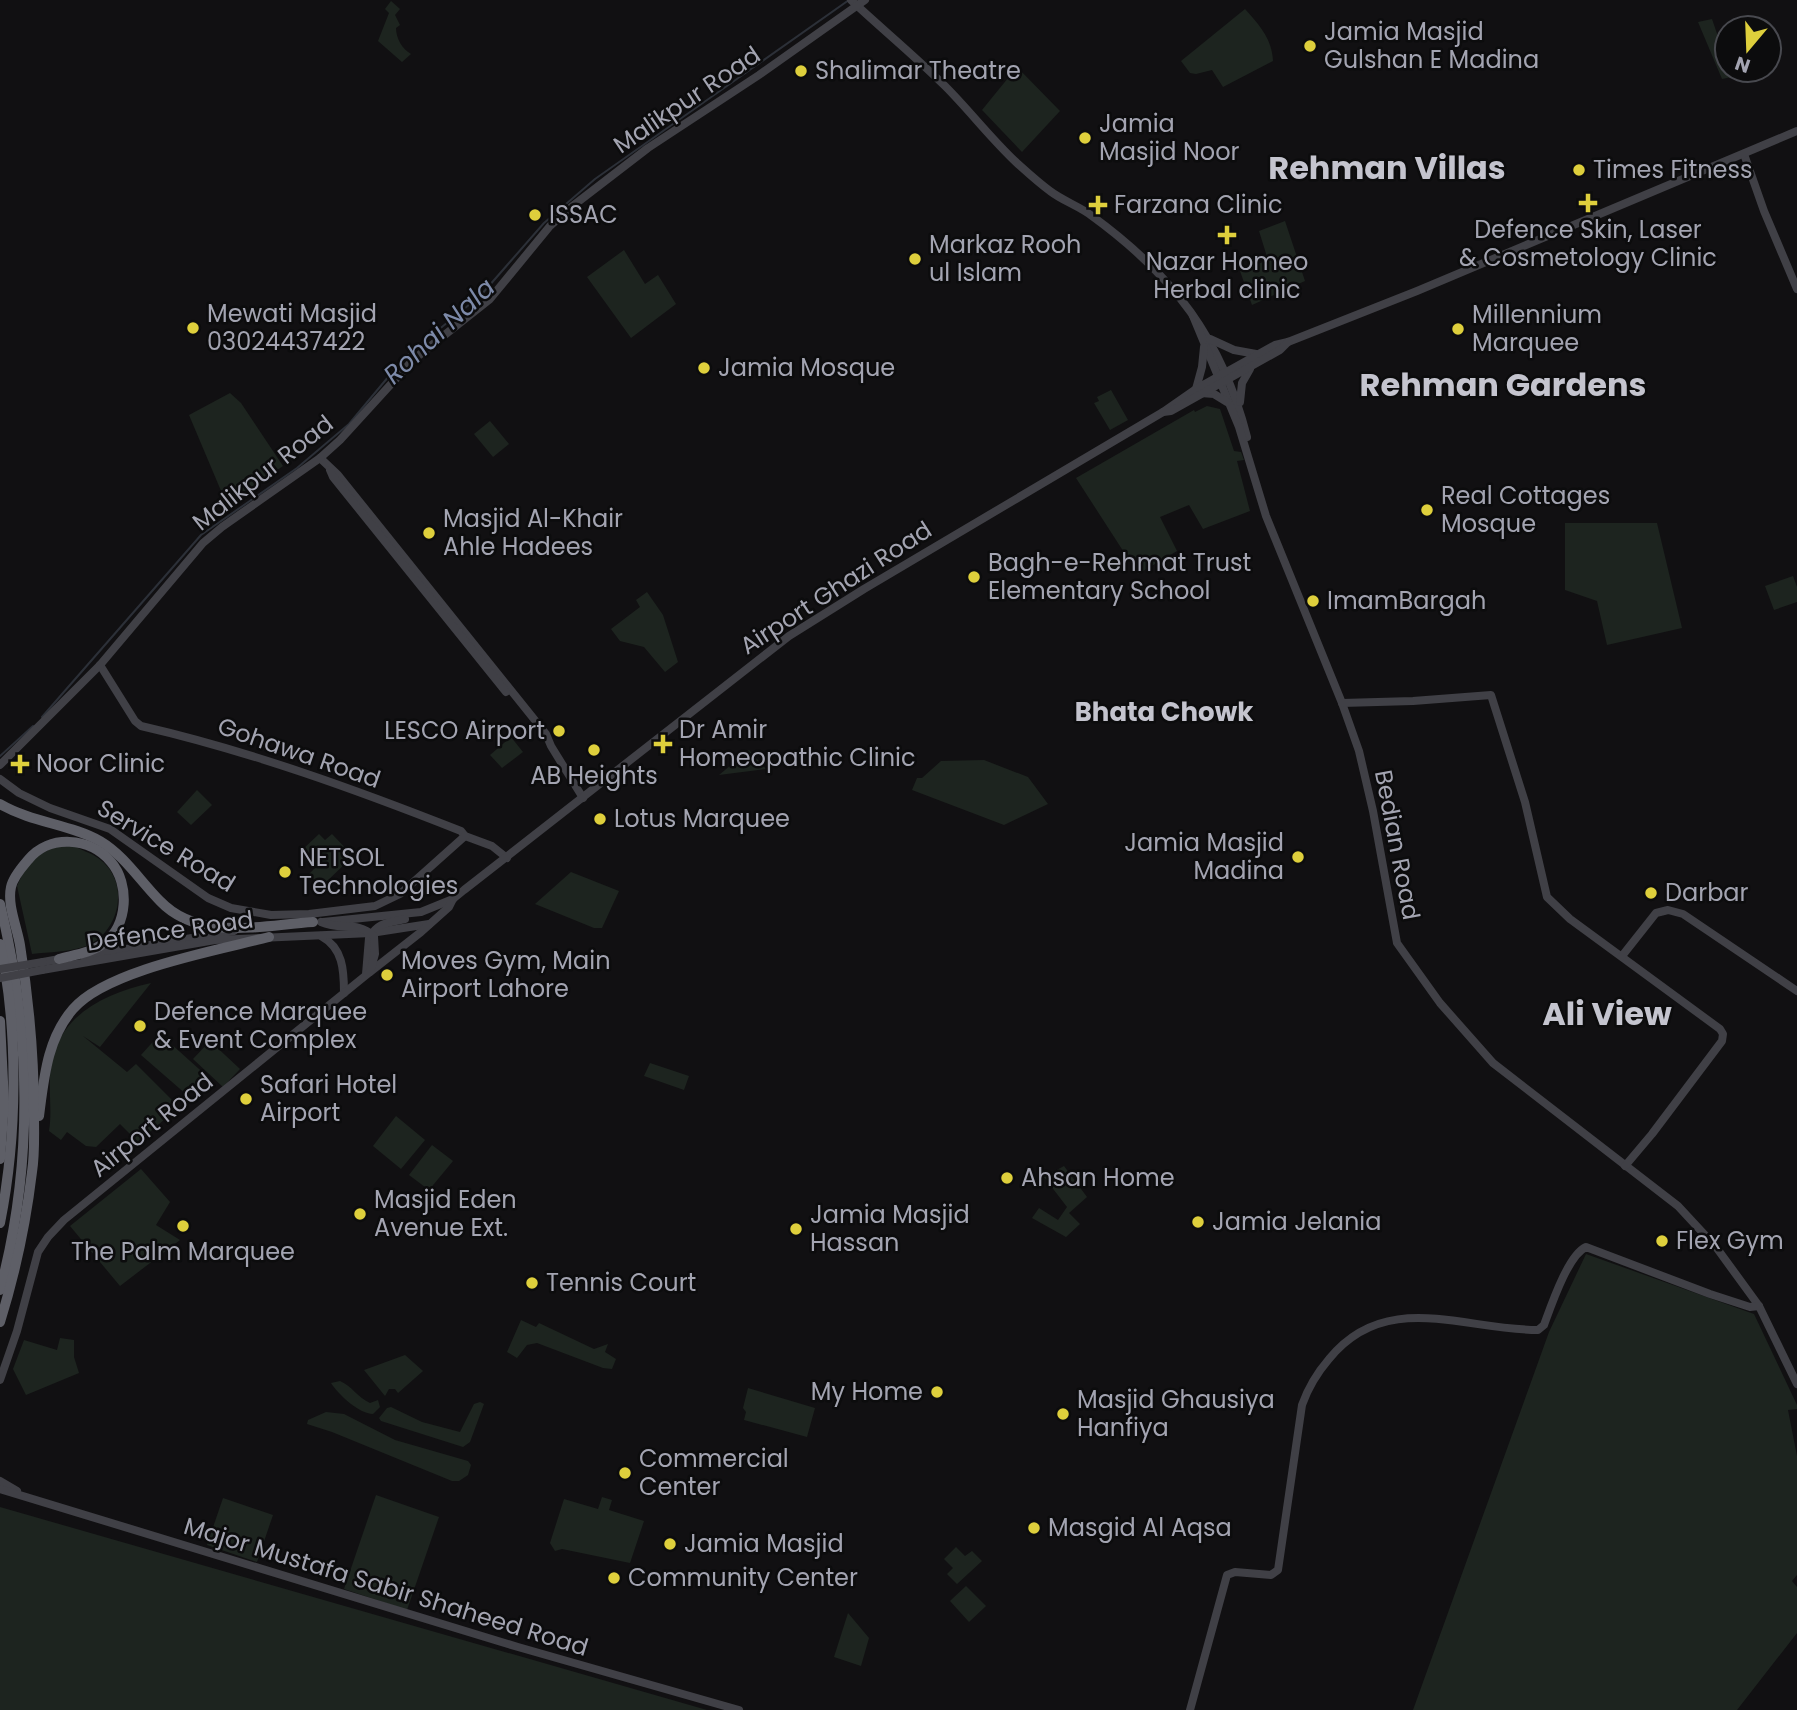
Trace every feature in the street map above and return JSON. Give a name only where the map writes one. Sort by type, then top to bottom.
[{"type":"highway","points":[[0,804],[27,817],[99,840],[114,851],[167,908],[201,926],[231,928],[317,922]]},
{"type":"highway","points":[[0,1322],[21,1240],[33,1170],[34,1059],[11,886],[20,869],[32,855],[46,845],[76,842],[103,854],[114,864],[124,892],[123,908],[114,933],[104,943],[92,950],[59,959]]},
{"type":"highway","points":[[0,904],[10,946],[24,1081],[21,1193],[15,1232],[0,1290]]},
{"type":"highway","points":[[33,1150],[46,1066],[72,1009],[88,995],[108,984],[198,953],[269,937]]},
{"type":"highway","points":[[0,944],[7,988],[13,1085],[8,1163],[0,1223]]},
{"type":"highway","points":[[0,1021],[4,1102],[0,1159]]},
{"type":"street","name":"Malikpur Road","points":[[0,765],[100,664],[203,543],[320,458],[340,440],[413,360],[490,299],[550,226],[570,208],[648,148],[759,75],[854,3],[865,0]]},
{"type":"street","name":"Bedian Road","points":[[854,3],[944,86],[1017,163],[1051,192],[1089,214],[1132,247],[1159,272],[1184,302],[1207,341],[1240,410],[1251,464]]},
{"type":"street","points":[[1224,377],[1256,354],[1275,345],[1417,291],[1797,131]]},
{"type":"street","points":[[1744,154],[1764,211],[1797,289]]},
{"type":"street","points":[[1230,404],[1219,396],[1199,391],[1207,341],[1256,354]]},
{"type":"street","points":[[1224,377],[1251,366],[1280,350],[1288,342]]},
{"type":"street","points":[[1240,410],[1242,383],[1251,366]]},
{"type":"street","name":"Bedian Road","points":[[1224,377],[1266,516],[1359,751],[1397,943],[1445,1009],[1493,1063],[1678,1206],[1716,1247],[1759,1306],[1797,1384]]},
{"type":"street","name":"Airport Ghazi Road","points":[[368,973],[394,955],[449,907],[453,899],[732,680],[818,617],[1224,377]]},
{"type":"street","points":[[320,458],[338,475],[546,734],[583,798]]},
{"type":"street","name":"Gohawa Road","points":[[100,664],[135,722],[141,726],[191,737],[283,766],[428,818],[461,831],[465,836],[488,843],[507,858]]},
{"type":"street","points":[[1342,703],[1492,695],[1525,802],[1547,897],[1557,908],[1720,1029],[1723,1034],[1722,1041],[1626,1166]]},
{"type":"street","name":"Service Road","points":[[0,779],[19,793],[50,808],[110,829],[208,898],[231,908],[271,915],[309,914],[375,906],[400,894],[465,836]]},
{"type":"street","points":[[371,933],[381,923],[419,916],[443,901],[453,899]]},
{"type":"street","points":[[317,922],[427,911]]},
{"type":"street","points":[[1622,957],[1656,913],[1674,911],[1683,914],[1797,991]]},
{"type":"street","points":[[317,922],[332,927],[357,926],[371,933],[376,938],[376,945],[368,973]]},
{"type":"street","name":"Defence Road","points":[[0,978],[59,959],[216,933],[317,922]]},
{"type":"street","name":"Defence Road","points":[[0,969],[43,966],[215,940],[371,933],[429,924]]},
{"type":"street","points":[[321,936],[331,943],[340,956],[344,993]]},
{"type":"street","name":"Airport Road","points":[[0,1380],[17,1331],[36,1259],[48,1237],[64,1220],[368,973]]},
{"type":"street","points":[[1190,1710],[1227,1575],[1235,1572],[1271,1575],[1278,1570],[1301,1405],[1312,1381],[1324,1364],[1353,1334],[1375,1324],[1412,1318],[1540,1329],[1572,1262],[1580,1250],[1586,1247],[1595,1248],[1698,1290],[1753,1308],[1759,1306]]},
{"type":"street","points":[[0,1481],[23,1494]]},
{"type":"street","points":[[0,1489],[23,1494]]},
{"type":"street","name":"Major Mustafa Sabir Shaheed Road","points":[[23,1494],[119,1527],[505,1644],[739,1710]]},
{"type":"shaded area","points":[[391,1],[400,9],[395,15],[400,25],[396,28],[398,39],[411,54],[402,62],[378,41],[389,13],[385,9]]},
{"type":"shaded area","points":[[1245,9],[1267,39],[1273,61],[1223,87],[1212,70],[1190,73],[1181,61]]},
{"type":"shaded area","points":[[1712,19],[1713,58],[1698,22]]},
{"type":"shaded area","points":[[1017,67],[1060,111],[1022,152],[982,110]]},
{"type":"shaded area","points":[[1285,221],[1305,281],[1252,305],[1240,271],[1268,260],[1259,231]]},
{"type":"shaded area","points":[[624,250],[645,284],[658,275],[676,304],[631,338],[587,277]]},
{"type":"shaded area","points":[[1111,390],[1128,420],[1110,430],[1094,403],[1099,401],[1097,397]]},
{"type":"shaded area","points":[[230,393],[241,403],[283,466],[227,505],[189,415]]},
{"type":"shaded area","points":[[1207,406],[1220,409],[1234,451],[1241,452],[1244,460],[1237,461],[1250,511],[1203,529],[1189,505],[1160,517],[1177,551],[1138,574],[1076,478],[1194,410],[1195,412]]},
{"type":"shaded area","points":[[490,421],[509,444],[493,457],[474,434]]},
{"type":"shaded area","points":[[1565,523],[1657,523],[1682,628],[1607,645],[1597,601],[1565,590]]},
{"type":"shaded area","points":[[1793,576],[1797,587],[1797,602],[1774,610],[1765,586]]},
{"type":"shaded area","points":[[647,592],[663,615],[678,662],[665,672],[644,647],[620,641],[611,629],[640,607],[636,600]]},
{"type":"shaded area","points":[[511,737],[523,752],[502,768],[490,755]]},
{"type":"shaded area","points":[[749,750],[766,769],[719,775]]},
{"type":"shaded area","points":[[984,760],[1028,777],[1048,804],[1004,825],[912,790],[917,778],[922,778],[941,761]]},
{"type":"shaded area","points":[[197,790],[212,805],[191,825],[177,812]]},
{"type":"shaded area","points":[[319,834],[325,840],[332,834],[353,856],[321,887],[309,874],[316,867],[301,851]]},
{"type":"shaded area","points":[[74,846],[98,858],[115,879],[118,905],[114,918],[98,939],[86,946],[32,954],[17,886],[24,871],[36,856],[55,847]]},
{"type":"shaded area","points":[[571,872],[619,891],[602,928],[594,928],[535,904]]},
{"type":"shaded area","points":[[151,983],[100,1047],[83,1036],[127,1072],[136,1064],[179,1107],[138,1142],[120,1124],[96,1147],[86,1146],[67,1132],[61,1140],[49,1131],[50,1077],[53,1057],[60,1039],[82,1012],[98,1002],[114,994]]},
{"type":"shaded area","points":[[160,1034],[209,1078],[187,1095],[141,1055]]},
{"type":"shaded area","points":[[210,1041],[240,1069],[223,1087],[193,1059]]},
{"type":"shaded area","points":[[650,1063],[689,1076],[684,1090],[644,1076]]},
{"type":"shaded area","points":[[396,1116],[425,1140],[401,1169],[373,1146]]},
{"type":"shaded area","points":[[432,1145],[453,1161],[429,1190],[409,1175]]},
{"type":"shaded area","points":[[1064,1166],[1087,1197],[1069,1213],[1080,1224],[1066,1237],[1032,1218],[1039,1208],[1058,1220],[1067,1207],[1044,1177]]},
{"type":"shaded area","points":[[141,1169],[170,1202],[156,1225],[180,1240],[120,1286],[70,1226]]},
{"type":"shaded area","points":[[1586,1254],[1754,1314],[1797,1405],[1797,1409],[1788,1410],[1797,1456],[1797,1575],[1792,1581],[1797,1587],[1797,1633],[1737,1710],[1413,1710],[1549,1332]]},
{"type":"shaded area","points":[[521,1320],[536,1327],[539,1323],[594,1349],[608,1344],[605,1352],[616,1359],[612,1369],[537,1343],[527,1345],[517,1358],[507,1352]]},
{"type":"shaded area","points":[[60,1338],[74,1340],[74,1357],[79,1373],[26,1395],[13,1369],[24,1340],[57,1350]]},
{"type":"shaded area","points":[[405,1355],[423,1371],[398,1393],[395,1389],[389,1389],[385,1396],[364,1370]]},
{"type":"shaded area","points":[[340,1381],[370,1403],[378,1400],[380,1407],[373,1414],[355,1407],[331,1383]]},
{"type":"shaded area","points":[[748,1388],[815,1408],[807,1437],[744,1420],[746,1412],[743,1408]]},
{"type":"shaded area","points":[[474,1404],[484,1404],[470,1442],[463,1447],[381,1421],[379,1418],[391,1407],[422,1422],[460,1432]]},
{"type":"shaded area","points":[[326,1412],[344,1414],[395,1440],[468,1461],[471,1465],[468,1475],[459,1481],[452,1481],[307,1424],[308,1420]]},
{"type":"shaded area","points":[[376,1495],[439,1517],[407,1610],[344,1589]]},
{"type":"shaded area","points":[[602,1497],[612,1500],[609,1510],[644,1521],[630,1563],[562,1549],[555,1551],[550,1543],[564,1499],[598,1509]]},
{"type":"shaded area","points":[[223,1498],[273,1515],[257,1562],[207,1545]]},
{"type":"shaded area","points":[[0,1507],[707,1710],[0,1710]]},
{"type":"shaded area","points":[[956,1547],[965,1556],[972,1551],[982,1561],[957,1584],[947,1574],[953,1568],[944,1559]]},
{"type":"shaded area","points":[[966,1586],[986,1606],[969,1622],[950,1601]]},
{"type":"shaded area","points":[[848,1613],[869,1638],[861,1666],[834,1657]]},
{"type":"waterway","name":"Rohai Nala","points":[[42,717],[201,535],[297,468],[349,424],[404,358],[481,295],[544,223],[595,179],[849,0]]},
{"type":"waterway","name":"Rohai Nala","points":[[0,756],[33,726]]},
{"type":"place","name":"Jamia Masjid Gulshan E Madina","points":[[1310,46]]},
{"type":"place","name":"Shalimar Theatre","points":[[801,71]]},
{"type":"place","name":"Jamia Masjid Noor","points":[[1085,138]]},
{"type":"place","name":"Times Fitness","points":[[1579,170]]},
{"type":"place","name":"Defence Skin, Laser & Cosmetology Clinic","points":[[1588,203]]},
{"type":"place","name":"Farzana Clinic","points":[[1098,205]]},
{"type":"place","name":"ISSAC","points":[[535,215]]},
{"type":"place","name":"Nazar Homeo Herbal clinic","points":[[1227,235]]},
{"type":"place","name":"Markaz Rooh ul Islam","points":[[915,259]]},
{"type":"place","name":"Mewati Masjid 03024437422","points":[[193,328]]},
{"type":"place","name":"Millennium Marquee","points":[[1458,329]]},
{"type":"place","name":"Jamia Mosque","points":[[704,368]]},
{"type":"place","name":"Real Cottages Mosque","points":[[1427,510]]},
{"type":"place","name":"Masjid Al-Khair Ahle Hadees","points":[[429,533]]},
{"type":"place","name":"Bagh-e-Rehmat Trust Elementary School","points":[[974,577]]},
{"type":"place","name":"ImamBargah","points":[[1313,601]]},
{"type":"place","name":"LESCO Airport","points":[[559,731]]},
{"type":"place","name":"Dr Amir Homeopathic Clinic","points":[[663,744]]},
{"type":"place","name":"AB Heights","points":[[594,750]]},
{"type":"place","name":"Noor Clinic","points":[[20,764]]},
{"type":"place","name":"Lotus Marquee","points":[[600,819]]},
{"type":"place","name":"Jamia Masjid Madina","points":[[1298,857]]},
{"type":"place","name":"NETSOL Technologies","points":[[285,872]]},
{"type":"place","name":"Darbar","points":[[1651,893]]},
{"type":"place","name":"Moves Gym, Main Airport Lahore","points":[[387,975]]},
{"type":"place","name":"Defence Marquee & Event Complex","points":[[140,1026]]},
{"type":"place","name":"Safari Hotel Airport","points":[[246,1099]]},
{"type":"place","name":"Ahsan Home","points":[[1007,1178]]},
{"type":"place","name":"Masjid Eden Avenue Ext.","points":[[360,1214]]},
{"type":"place","name":"Jamia Jelania","points":[[1198,1222]]},
{"type":"place","name":"The Palm Marquee","points":[[183,1226]]},
{"type":"place","name":"Jamia Masjid Hassan","points":[[796,1229]]},
{"type":"place","name":"Flex Gym","points":[[1662,1241]]},
{"type":"place","name":"Tennis Court","points":[[532,1283]]},
{"type":"place","name":"My Home","points":[[937,1392]]},
{"type":"place","name":"Masjid Ghausiya Hanfiya","points":[[1063,1414]]},
{"type":"place","name":"Commercial Center","points":[[625,1473]]},
{"type":"place","name":"Masgid Al Aqsa","points":[[1034,1528]]},
{"type":"place","name":"Jamia Masjid","points":[[670,1544]]},
{"type":"place","name":"Community Center","points":[[614,1578]]},
{"type":"district","name":"Rehman Villas","points":[[1387,168]]},
{"type":"district","name":"Rehman Gardens","points":[[1503,385]]},
{"type":"district","name":"Bhata Chowk","points":[[1164,712]]},
{"type":"district","name":"Ali View","points":[[1607,1014]]}]
